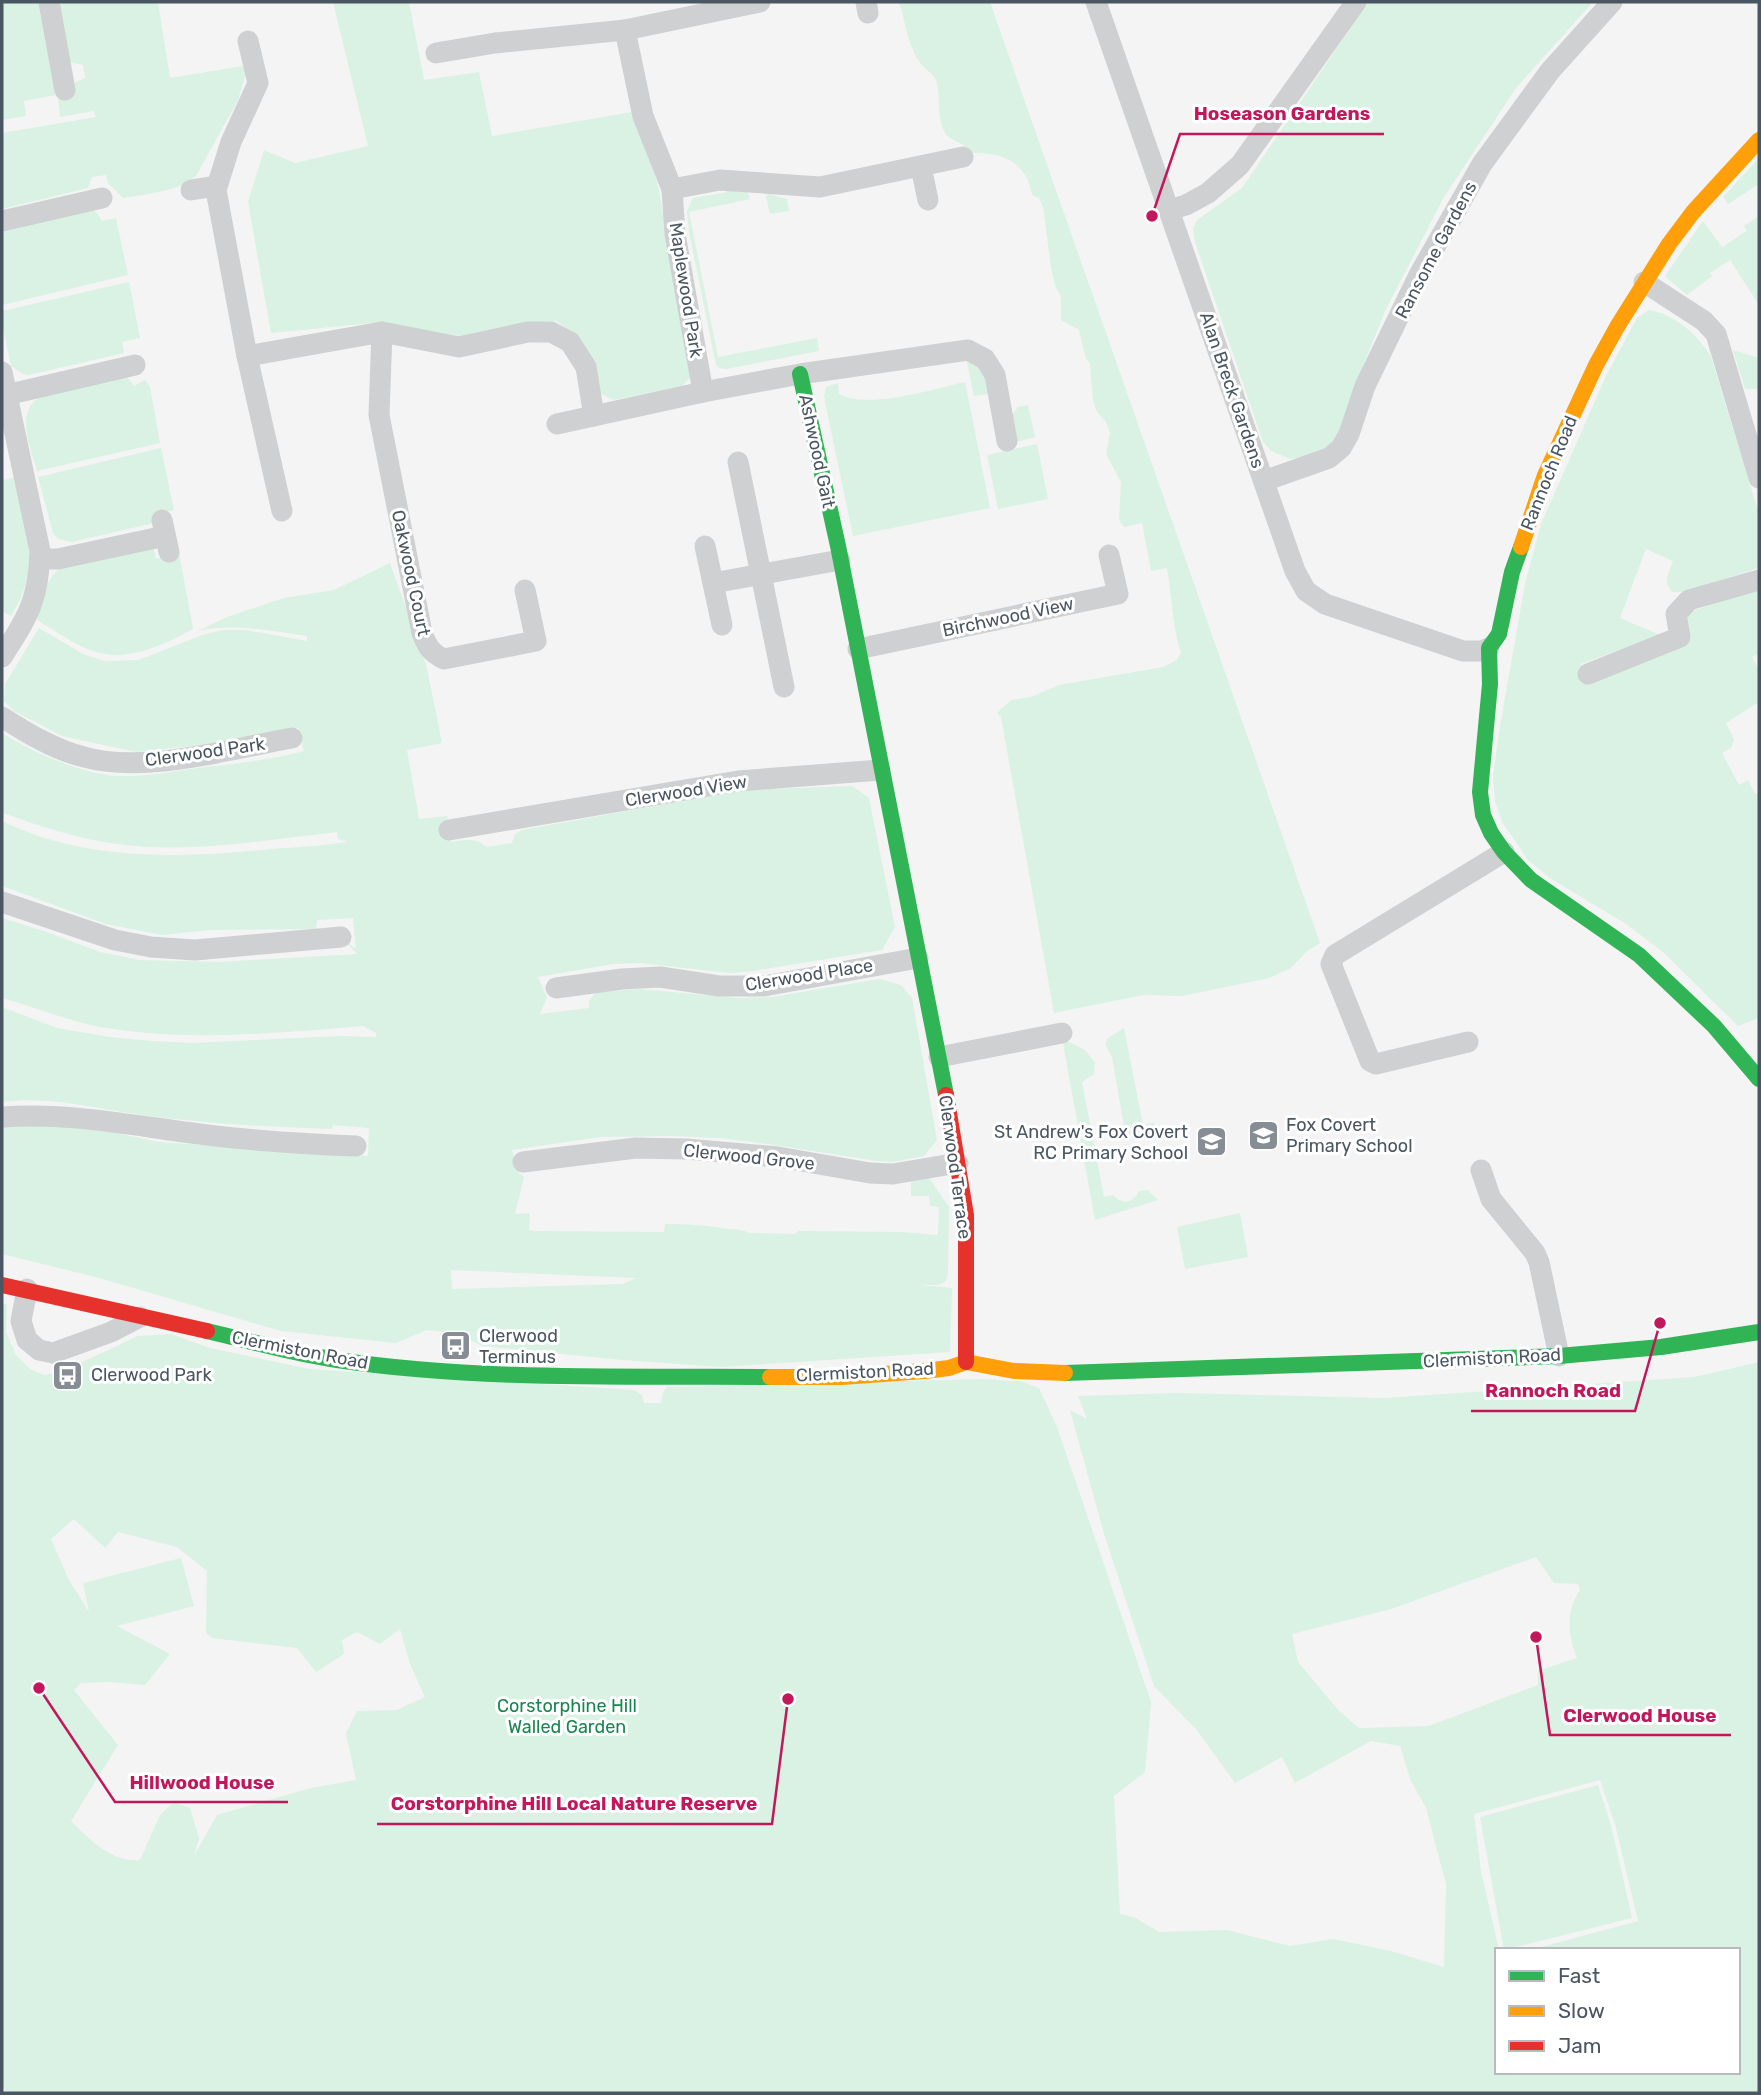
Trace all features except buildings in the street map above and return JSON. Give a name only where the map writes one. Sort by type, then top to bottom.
[{"type":"street","points":[[49,2],[69,81]]},
{"type":"street","points":[[436,53],[495,43],[625,30],[760,2]]},
{"type":"street","name":"Alan Breck Gardens","points":[[1097,2],[1295,571],[1306,591],[1325,604],[1463,652],[1489,648]]},
{"type":"street","points":[[1169,210],[1186,205],[1208,193],[1240,165],[1356,2]]},
{"type":"street","name":"Ransome Gardens","points":[[1264,481],[1329,458],[1341,448],[1349,434],[1365,386],[1419,275],[1482,164],[1550,71],[1612,2]]},
{"type":"street","name":"Maplewood Park","points":[[625,30],[643,116],[672,189],[675,234],[703,392]]},
{"type":"street","points":[[248,41],[258,83],[231,142],[216,186],[247,356],[282,511]]},
{"type":"street","name":"Rannoch Road","points":[[1759,139],[1693,212],[1644,282],[1596,365],[1545,475],[1512,572],[1499,634],[1489,648],[1490,684],[1480,792],[1486,823],[1504,852],[1531,880],[1648,963],[1714,1026],[1759,1079]]},
{"type":"street","points":[[672,189],[720,180],[820,187],[963,157]]},
{"type":"street","points":[[921,167],[928,200]]},
{"type":"street","points":[[191,190],[216,186]]},
{"type":"street","points":[[2,221],[102,198]]},
{"type":"street","points":[[1644,282],[1704,321],[1716,334],[1759,478]]},
{"type":"street","points":[[247,356],[382,332],[459,347],[528,332],[551,331],[570,342],[586,367],[594,416]]},
{"type":"street","name":"Oakwood Court","points":[[382,332],[379,415],[427,645],[434,655],[444,659],[536,641],[525,590]]},
{"type":"street","points":[[800,374],[968,350],[985,359],[995,375],[1007,441]]},
{"type":"street","points":[[6,395],[135,365]]},
{"type":"street","points":[[2,372],[33,509],[40,559],[32,608],[2,657]]},
{"type":"street","name":"Ashwood Gait","points":[[557,424],[800,374],[858,649],[880,770]]},
{"type":"street","points":[[738,462],[785,687]]},
{"type":"street","points":[[40,559],[58,559],[165,536]]},
{"type":"street","points":[[705,546],[722,625]]},
{"type":"street","name":"Birchwood View","points":[[858,649],[1118,594],[1110,555]]},
{"type":"street","points":[[713,583],[840,560]]},
{"type":"street","points":[[1587,674],[1680,637],[1676,614],[1689,600],[1759,580]]},
{"type":"street","name":"Clerwood Park","points":[[2,717],[26,732],[76,755],[117,762],[161,761],[292,738]]},
{"type":"street","name":"Clerwood View","points":[[449,830],[495,831],[738,781],[880,770]]},
{"type":"street","name":"Clerwood Terrace","points":[[880,770],[939,1056],[966,1215],[966,1362]]},
{"type":"street","points":[[1468,1042],[1376,1064],[1370,1061],[1331,964],[1335,955],[1504,852]]},
{"type":"street","points":[[2,902],[115,940],[172,949],[195,950],[341,937]]},
{"type":"street","name":"Clerwood Place","points":[[570,991],[622,979],[660,977],[719,986],[764,986],[918,958]]},
{"type":"street","points":[[939,1056],[1062,1033]]},
{"type":"street","points":[[2,1117],[69,1116],[270,1142],[356,1146]]},
{"type":"street","name":"Clerwood Grove","points":[[535,1165],[636,1148],[686,1149],[778,1157],[870,1173],[893,1174],[958,1163]]},
{"type":"street","points":[[1481,1170],[1491,1199],[1535,1253],[1539,1262],[1559,1356]]},
{"type":"street","name":"Clermiston Road","points":[[2,1284],[334,1360],[421,1370],[506,1375],[842,1377],[949,1368],[966,1362],[1014,1371],[1079,1374],[1559,1356],[1661,1347],[1759,1332]]},
{"type":"street","points":[[27,1289],[21,1321],[27,1340],[39,1350],[52,1353],[111,1332],[140,1317]]},
{"type":"green space","points":[[2,2],[39,2],[56,95],[24,101],[26,116],[2,120]]},
{"type":"green space","points":[[56,2],[158,2],[170,78],[243,66],[246,73],[238,100],[196,176],[171,189],[123,198],[108,183],[106,175],[92,177],[88,188],[2,209],[2,133],[96,117],[94,111],[60,117],[57,91],[85,78],[83,65],[69,62]]},
{"type":"green space","points":[[333,2],[409,2],[424,80],[479,72],[492,136],[638,111],[659,190],[690,378],[682,386],[614,400],[601,394],[598,379],[577,335],[556,321],[528,322],[467,337],[372,323],[271,333],[248,202],[264,150],[295,163],[368,146]]},
{"type":"green space","points":[[899,2],[990,2],[1320,943],[1307,951],[1291,968],[1269,978],[1182,996],[1144,995],[1054,1013],[1001,717],[997,713],[1011,700],[1031,697],[1059,685],[1163,667],[1177,660],[1181,653],[1167,568],[1151,571],[1142,523],[1124,527],[1119,520],[1121,482],[1106,454],[1110,433],[1093,401],[1090,364],[1086,359],[1079,330],[1061,320],[1061,297],[1051,267],[1043,207],[1039,198],[1032,195],[1019,167],[1004,157],[972,153],[944,131],[937,83],[919,62],[908,38]]},
{"type":"green space","points":[[1368,2],[1593,2],[1516,88],[1444,197],[1386,309],[1360,373],[1346,419],[1336,439],[1323,449],[1290,459],[1271,451],[1263,442],[1195,242],[1193,229],[1197,220],[1242,188]]},
{"type":"green space","points":[[1759,158],[1759,184],[1728,204],[1723,197]]},
{"type":"green space","points":[[731,188],[747,191],[750,199],[689,212],[718,357],[817,338],[819,351],[726,369],[716,365],[687,211],[693,198],[724,193]]},
{"type":"green space","points":[[769,194],[787,199],[789,211],[770,214],[766,196]]},
{"type":"green space","points":[[91,210],[96,212],[102,221],[116,218],[128,275],[2,305],[2,231]]},
{"type":"green space","points":[[1759,216],[1759,305],[1730,260],[1710,273],[1712,276],[1687,295],[1665,276],[1703,221],[1722,247],[1747,231],[1744,226]]},
{"type":"green space","points":[[129,282],[140,338],[122,342],[124,353],[29,375],[11,366],[2,311]]},
{"type":"green space","points":[[1649,310],[1668,316],[1685,327],[1700,341],[1711,357],[1759,514],[1759,568],[1683,592],[1672,592],[1667,581],[1673,561],[1646,549],[1620,618],[1660,635],[1581,664],[1589,679],[1691,638],[1684,619],[1690,612],[1759,588],[1759,654],[1752,657],[1759,670],[1759,702],[1726,723],[1734,739],[1731,748],[1722,753],[1739,785],[1748,780],[1755,794],[1759,793],[1759,1018],[1738,1026],[1664,953],[1626,924],[1550,878],[1528,860],[1502,822],[1495,801],[1493,777],[1499,732],[1525,584],[1541,524],[1606,376],[1637,318]]},
{"type":"green space","points":[[1733,350],[1759,358],[1759,389],[1745,389]]},
{"type":"green space","points":[[967,362],[980,370],[989,394],[974,396]]},
{"type":"green space","points":[[126,376],[134,386],[145,380],[150,387],[160,443],[37,471],[28,441],[26,421],[32,404],[40,397]]},
{"type":"green space","points":[[965,382],[990,508],[853,536],[824,397],[826,387],[838,383],[839,394],[867,400],[901,397]]},
{"type":"green space","points":[[1028,405],[1035,437],[1016,442],[1011,417],[1018,407]]},
{"type":"green space","points":[[1037,444],[1048,499],[998,509],[987,455]]},
{"type":"green space","points":[[161,448],[174,510],[152,515],[154,523],[72,542],[58,539],[53,533],[38,477]]},
{"type":"green space","points":[[2,471],[4,480],[16,477],[30,548],[27,581],[11,616],[3,612],[2,614]]},
{"type":"green space","points":[[153,546],[156,559],[179,553],[193,629],[150,649],[116,655],[87,649],[37,620],[47,585],[59,569]]},
{"type":"green space","points":[[390,563],[426,664],[442,743],[407,750],[419,819],[447,816],[451,842],[474,840],[486,847],[512,843],[515,834],[522,830],[743,790],[852,786],[869,798],[895,927],[882,950],[730,973],[639,963],[613,964],[538,977],[547,997],[540,1014],[589,1008],[589,1001],[596,992],[640,989],[738,998],[772,997],[880,979],[901,985],[912,998],[937,1140],[924,1156],[892,1162],[720,1138],[600,1137],[512,1150],[518,1172],[524,1177],[515,1214],[530,1213],[529,1230],[535,1231],[664,1232],[665,1224],[672,1224],[700,1225],[749,1233],[901,1232],[938,1235],[939,1207],[930,1206],[929,1196],[911,1196],[911,1181],[929,1178],[949,1207],[948,1275],[941,1284],[921,1285],[952,1288],[950,1352],[721,1367],[482,1346],[456,1333],[427,1330],[396,1343],[281,1331],[99,1278],[2,1254],[2,1126],[83,1126],[159,1142],[368,1156],[369,1128],[333,1125],[332,1129],[241,1125],[150,1116],[40,1100],[2,1102],[2,1007],[57,1028],[151,1041],[193,1043],[341,1036],[376,1037],[376,1033],[363,1026],[232,1035],[133,1032],[87,1024],[2,998],[2,918],[100,952],[139,960],[218,962],[357,954],[341,937],[356,949],[353,918],[317,920],[316,929],[210,930],[162,935],[106,924],[2,886],[2,821],[67,844],[134,854],[204,854],[347,842],[338,839],[337,832],[227,845],[144,847],[88,839],[3,813],[2,733],[62,763],[113,776],[162,773],[304,751],[298,728],[201,745],[136,752],[62,736],[14,711],[4,701],[5,684],[39,628],[83,654],[104,661],[139,660],[202,635],[223,630],[245,630],[307,641],[307,636],[252,629],[225,628],[198,631],[227,617],[284,598],[334,590]],"holes":[[[451,1270],[636,1278],[623,1284],[452,1289]]]},
{"type":"green space","points":[[1124,1028],[1143,1125],[1154,1123],[1156,1134],[1141,1137],[1125,1132],[1112,1057],[1105,1044],[1108,1038]]},
{"type":"green space","points":[[1069,1042],[1085,1050],[1095,1063],[1094,1074],[1082,1082],[1104,1197],[1113,1195],[1127,1202],[1134,1199],[1139,1191],[1148,1190],[1158,1200],[1095,1220],[1063,1043]]},
{"type":"green space","points":[[1240,1213],[1248,1257],[1185,1269],[1177,1227]]},
{"type":"green space","name":"Corstorphine Hill Walled Garden","points":[[2,1303],[7,1304],[6,1332],[16,1355],[30,1369],[44,1375],[63,1371],[138,1336],[171,1334],[210,1348],[309,1369],[635,1390],[642,1395],[644,1403],[661,1403],[667,1387],[983,1379],[1020,1381],[1039,1388],[1057,1427],[1151,1702],[1145,1772],[1114,1796],[1120,1914],[1134,1917],[1159,1932],[1227,1930],[1290,1946],[1333,1939],[1391,1951],[1444,1967],[1446,1884],[1426,1808],[1410,1779],[1400,1746],[1371,1741],[1295,1783],[1282,1757],[1235,1783],[1196,1729],[1154,1686],[1104,1534],[1070,1410],[1087,1419],[1078,1396],[1177,1393],[1384,1398],[1694,1377],[1759,1362],[1759,2093],[6,2093],[2,2084]],"holes":[[[74,1519],[105,1548],[118,1532],[177,1547],[207,1571],[206,1633],[212,1638],[297,1648],[316,1672],[344,1654],[342,1640],[357,1632],[380,1644],[400,1629],[410,1664],[425,1697],[397,1710],[357,1711],[346,1733],[356,1780],[311,1788],[217,1815],[194,1856],[199,1838],[190,1808],[174,1802],[160,1815],[140,1860],[111,1854],[71,1821],[118,1745],[74,1690],[81,1683],[145,1685],[170,1654],[117,1626],[194,1606],[181,1558],[83,1583],[89,1612],[69,1580],[51,1539]],[[1536,1557],[1554,1583],[1578,1584],[1580,1590],[1570,1615],[1572,1641],[1577,1658],[1538,1671],[1538,1685],[1429,1726],[1359,1728],[1339,1711],[1298,1662],[1292,1634],[1391,1609]],[[1600,1780],[1615,1824],[1638,1921],[1537,1948],[1740,1948],[1740,2074],[1495,2074],[1495,1948],[1499,1948],[1481,1871],[1474,1814]]]},
{"type":"green space","points":[[1598,1785],[1611,1825],[1632,1918],[1504,1948],[1480,1817]]},
{"type":"traffic: fast","points":[[800,374],[838,546],[946,1095]]},
{"type":"traffic: fast","points":[[1521,547],[1512,572],[1499,634],[1489,648],[1490,684],[1480,792],[1483,815],[1491,833],[1504,852],[1531,880],[1639,955],[1714,1026],[1759,1079]]},
{"type":"traffic: fast","points":[[207,1331],[288,1351],[391,1367],[553,1376],[770,1377]]},
{"type":"traffic: fast","points":[[1065,1373],[1559,1356],[1661,1347],[1759,1332]]},
{"type":"traffic: slow","points":[[1521,547],[1545,475],[1596,365],[1617,327],[1669,244],[1693,212],[1759,140]]},
{"type":"traffic: slow","points":[[770,1377],[842,1377],[924,1371],[949,1368],[966,1362],[1014,1371],[1065,1373]]},
{"type":"traffic: jam","points":[[946,1095],[966,1215],[966,1362]]},
{"type":"traffic: jam","points":[[2,1285],[207,1331]]},
{"type":"place","name":"Hoseason Gardens","points":[[1152,216]]},
{"type":"place","name":"Fox Covert Primary School","points":[[1263,1135]]},
{"type":"place","name":"St Andrew's Fox Covert RC Primary School","points":[[1211,1142]]},
{"type":"place","name":"Rannoch Road","points":[[1660,1323]]},
{"type":"place","name":"Clerwood Terminus","points":[[456,1346]]},
{"type":"place","name":"Clerwood Park","points":[[68,1375]]},
{"type":"place","name":"Clerwood House","points":[[1536,1637]]},
{"type":"place","name":"Hillwood House","points":[[39,1688]]},
{"type":"place","name":"Corstorphine Hill Local Nature Reserve","points":[[788,1699]]}]
